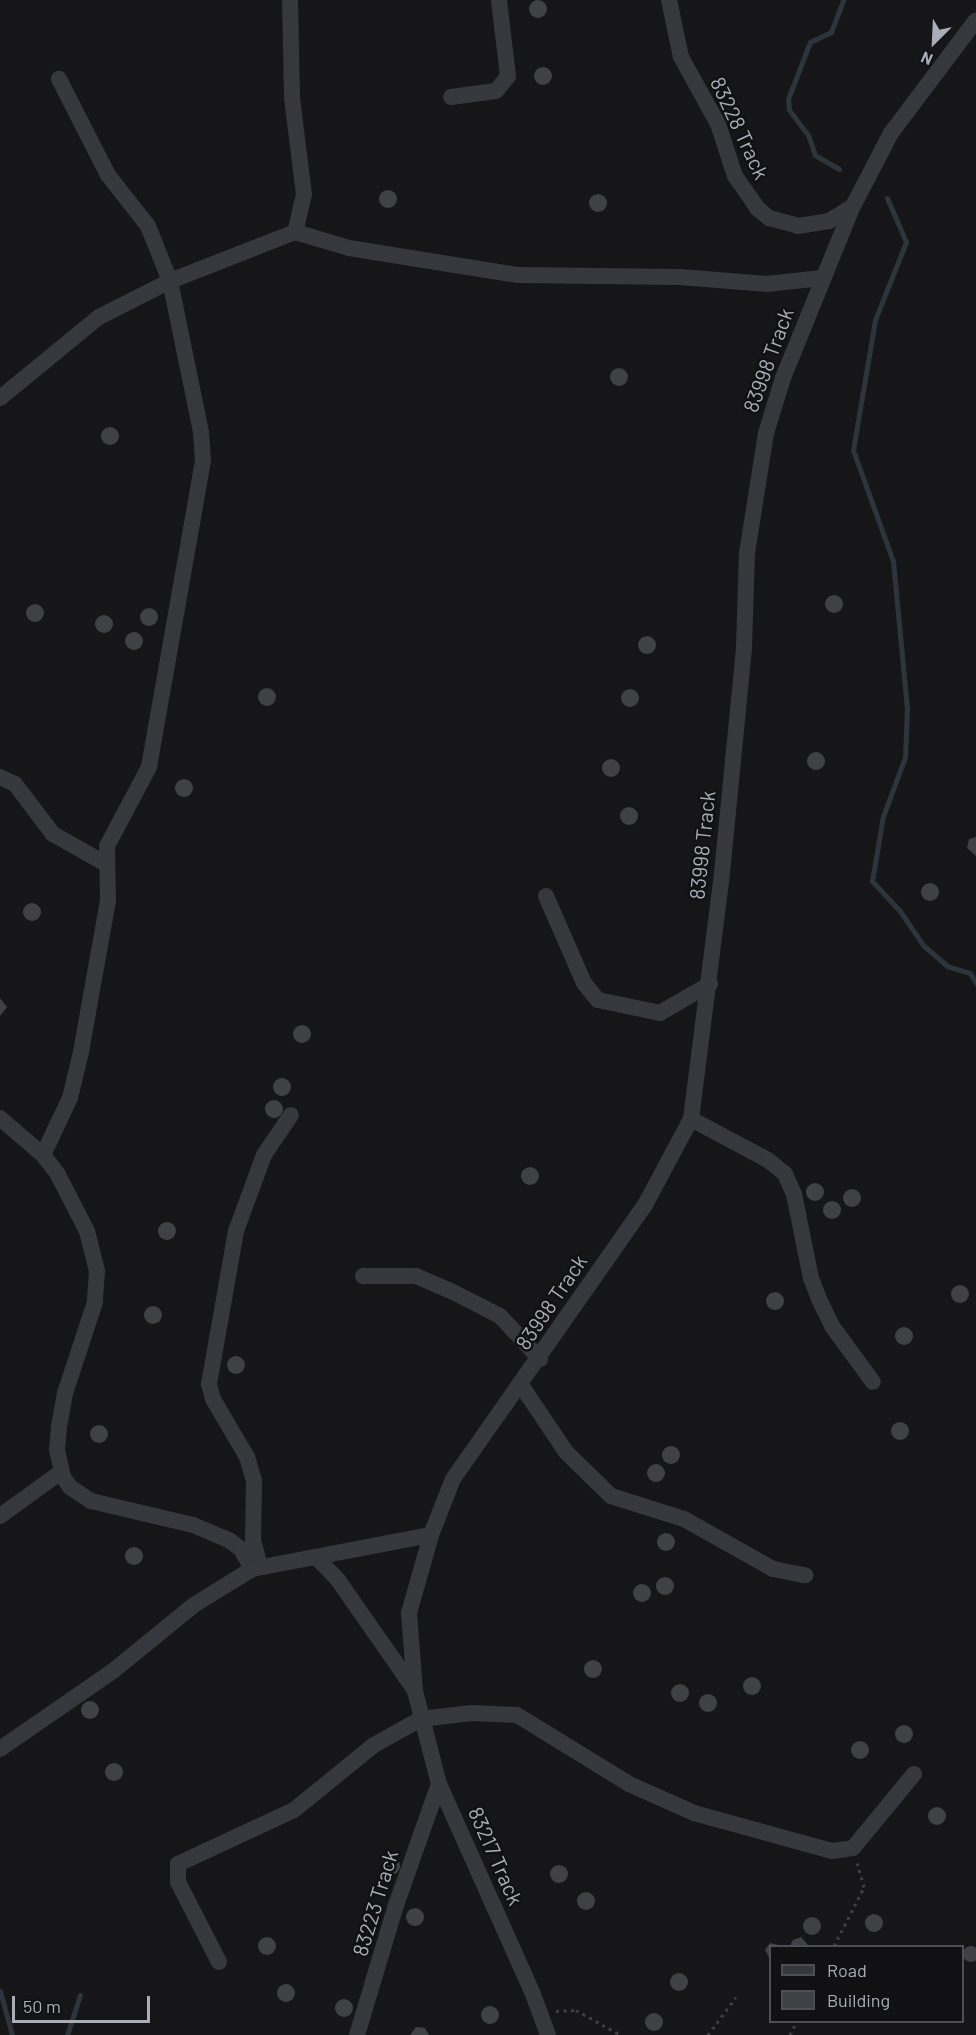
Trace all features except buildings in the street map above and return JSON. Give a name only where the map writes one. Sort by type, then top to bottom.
[{"type":"street","points":[[290,0],[292,98],[304,194],[295,232]]},
{"type":"street","points":[[452,97],[496,91],[508,76],[499,0]]},
{"type":"street","name":"83228 Track","points":[[669,0],[685,67],[718,124],[735,176],[757,208],[769,218],[798,226],[829,221],[853,206]]},
{"type":"street","name":"83998 Track","points":[[431,1535],[453,1479],[476,1442],[540,1359],[645,1205],[691,1119],[710,984],[744,647],[747,552],[756,480],[783,378],[853,206],[891,133],[976,20]]},
{"type":"street","points":[[43,1155],[65,1112],[79,1062],[108,901],[107,846],[149,767],[203,461],[201,432],[170,280],[148,226],[108,175],[59,79]]},
{"type":"street","points":[[0,398],[99,317],[170,280],[295,232],[349,248],[518,275],[680,277],[767,284],[822,278]]},
{"type":"street","points":[[0,777],[15,784],[53,834],[106,864]]},
{"type":"street","points":[[546,896],[584,983],[598,1000],[660,1013],[710,984]]},
{"type":"street","points":[[256,1568],[253,1540],[254,1481],[247,1457],[213,1399],[209,1384],[236,1231],[264,1155],[291,1115]]},
{"type":"street","points":[[691,1119],[768,1160],[785,1174],[794,1194],[811,1278],[819,1299],[832,1326],[873,1382]]},
{"type":"street","points":[[2,1123],[43,1155],[72,1198],[87,1231],[97,1271],[95,1302],[65,1393],[57,1450],[61,1472],[70,1487],[91,1501],[193,1525],[229,1540],[256,1568]]},
{"type":"street","points":[[363,1275],[416,1276],[453,1292],[500,1316],[540,1359]]},
{"type":"street","points":[[521,1385],[566,1452],[611,1496],[684,1519],[773,1569],[805,1575]]},
{"type":"street","points":[[0,1516],[61,1472]]},
{"type":"street","points":[[0,1749],[113,1671],[194,1605],[256,1568],[431,1535]]},
{"type":"street","name":"83217 Track","points":[[431,1535],[410,1613],[415,1691],[421,1719],[440,1784],[548,2035]]},
{"type":"street","name":"83217 Track","points":[[316,1557],[338,1580],[415,1691]]},
{"type":"street","points":[[219,1962],[178,1882],[178,1864],[294,1810],[374,1745],[421,1719],[472,1713],[517,1715],[606,1771],[694,1814],[832,1851],[853,1848],[914,1774]]},
{"type":"street","name":"83223 Track","points":[[357,2035],[396,1908],[440,1784]]},
{"type":"path","points":[[835,1945],[864,1887],[853,1848]]},
{"type":"path","points":[[708,2035],[736,1997]]},
{"type":"path","points":[[539,2011],[576,2010],[621,2035]]},
{"type":"waterway","points":[[839,169],[815,155],[808,135],[789,110],[788,99],[810,42],[831,32],[843,0]]},
{"type":"waterway","points":[[887,198],[906,242],[875,320],[853,450],[893,561],[907,708],[905,757],[883,816],[872,881],[900,911],[923,945],[947,966],[970,973],[976,983]]},
{"type":"waterway","points":[[0,1991],[12,2035]]},
{"type":"waterway","points":[[67,2035],[80,1995]]}]
